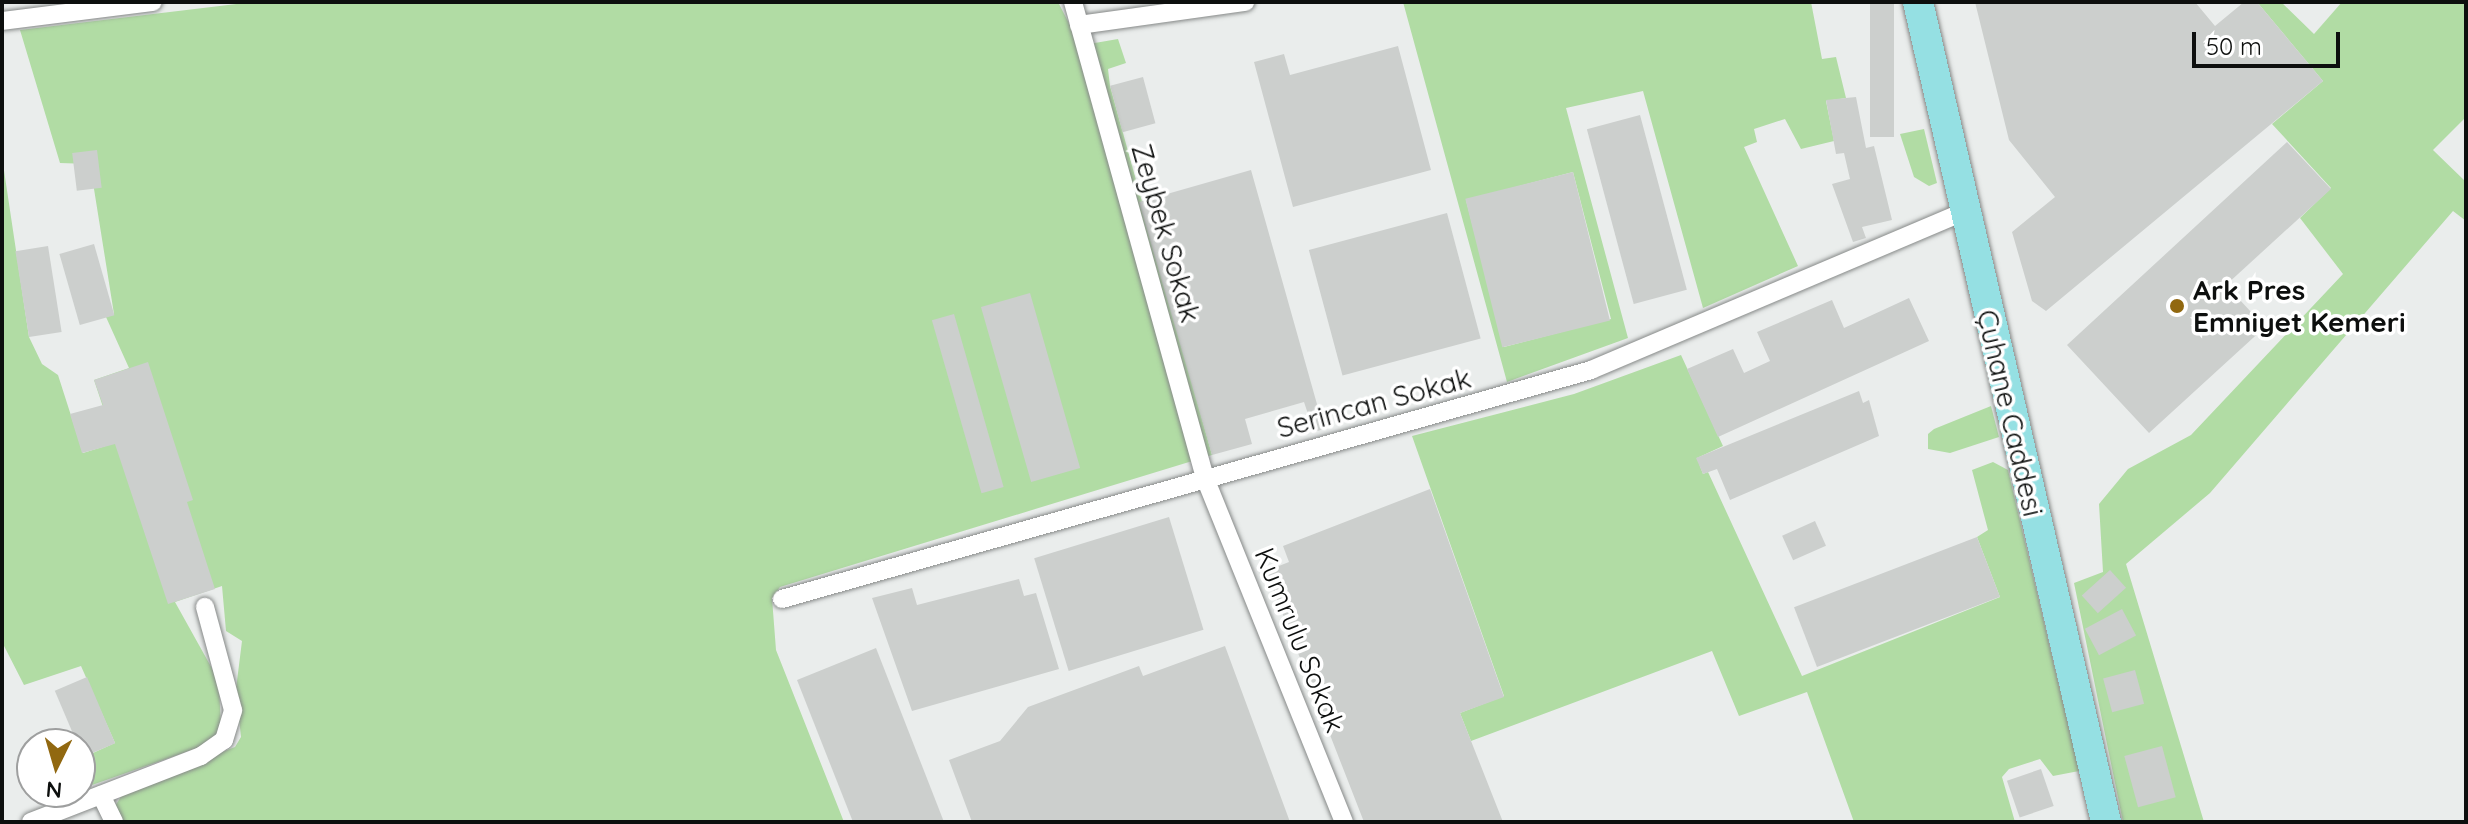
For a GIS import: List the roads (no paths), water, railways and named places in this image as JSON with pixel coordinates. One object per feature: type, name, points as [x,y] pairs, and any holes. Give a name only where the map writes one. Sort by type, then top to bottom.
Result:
[{"type":"main road","name":"Çuhane Caddesi","points":[[1918,2],[2106,822]]},
{"type":"street","points":[[2,21],[153,2]]},
{"type":"street","name":"Zeybek Sokak","points":[[1073,2],[1205,478]]},
{"type":"street","points":[[1079,25],[1245,2]]},
{"type":"street","name":"Serincan Sokak","points":[[782,599],[1591,370],[1964,212]]},
{"type":"street","name":"Kumrulu Sokak","points":[[1205,478],[1344,822]]},
{"type":"street","points":[[31,822],[201,756],[231,729],[231,694],[205,607]]},
{"type":"street","points":[[101,795],[114,822]]},
{"type":"place","name":"Ark Pres Emniyet Kemeri","points":[[2177,306]]}]
